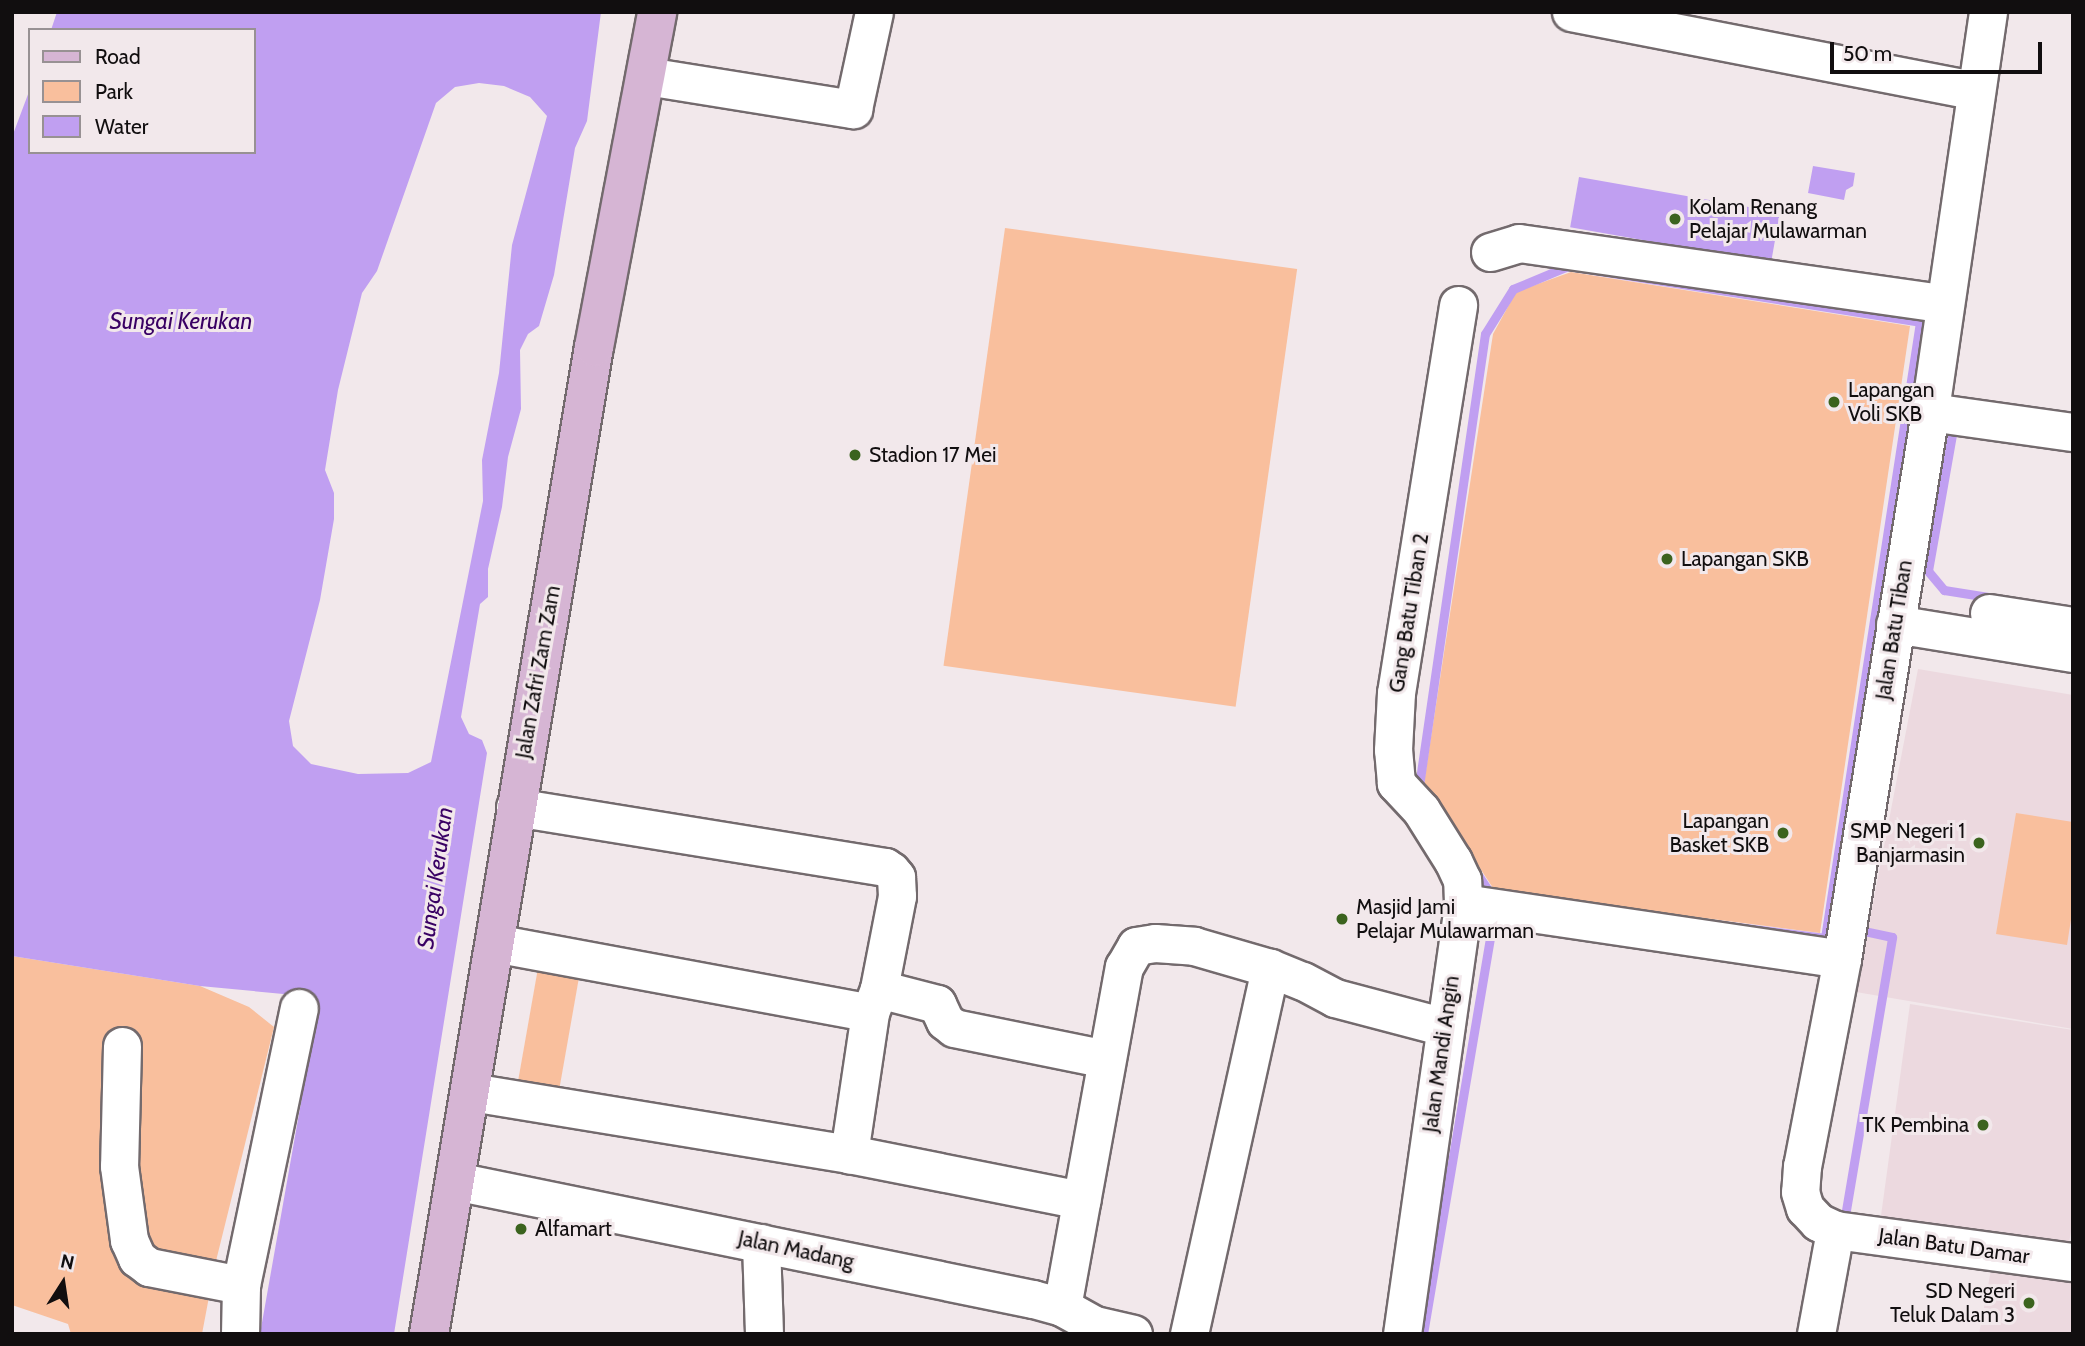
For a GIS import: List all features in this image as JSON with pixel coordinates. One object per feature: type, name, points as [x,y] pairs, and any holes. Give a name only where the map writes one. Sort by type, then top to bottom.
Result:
[{"type":"main road","name":"Jalan Zafri Zam Zam","points":[[429,1334],[594,347],[657,12]]},
{"type":"street","points":[[646,76],[853,109],[874,12]]},
{"type":"street","points":[[1571,12],[1975,90]]},
{"type":"street","name":"Jalan Batu Tiban","points":[[1835,1230],[1818,1222],[1805,1208],[1800,1192],[1802,1166],[1842,959],[1930,412],[1988,12]]},
{"type":"street","points":[[1490,252],[1519,243],[1945,304]]},
{"type":"street","name":"Gang Batu Tiban 2","points":[[1458,305],[1396,693],[1393,750],[1396,783],[1421,810],[1453,861],[1462,880],[1463,904]]},
{"type":"street","points":[[1930,412],[2073,432]]},
{"type":"street","points":[[1896,612],[2073,626]]},
{"type":"street","points":[[1896,612],[2073,653]]},
{"type":"street","points":[[515,807],[885,867],[896,877],[897,896],[874,1001],[849,1154]]},
{"type":"street","points":[[1463,904],[1842,959]]},
{"type":"street","name":"Jalan Mandi Angin","points":[[1402,1334],[1463,904]]},
{"type":"street","points":[[494,943],[874,1001],[937,1004],[945,1021],[954,1028],[1106,1059]]},
{"type":"street","points":[[1062,1307],[1124,967],[1136,946],[1155,943],[1194,946],[1270,968],[1335,998],[1445,1027]]},
{"type":"street","points":[[1189,1334],[1270,968]]},
{"type":"street","points":[[240,1334],[241,1285],[299,1008]]},
{"type":"street","points":[[122,1046],[119,1166],[129,1240],[137,1258],[149,1267],[159,1270],[241,1285]]},
{"type":"street","points":[[471,1092],[849,1154],[1081,1200]]},
{"type":"street","name":"Jalan Madang","points":[[455,1181],[1062,1307],[1095,1325],[1133,1334]]},
{"type":"street","points":[[1816,1334],[1835,1230]]},
{"type":"street","name":"Jalan Batu Damar","points":[[1835,1230],[2073,1262]]},
{"type":"street","points":[[761,1243],[764,1334]]},
{"type":"shaded area","name":"SMP Negeri 1 Banjarmasin","points":[[1918,669],[2073,695],[2073,1029],[1856,992]]},
{"type":"shaded area","name":"TK Pembina","points":[[1910,1004],[2073,1030],[2073,1220],[2068,1249],[1880,1223]]},
{"type":"shaded area","name":"SD Negeri Teluk Dalam 3","points":[[1993,1259],[2073,1272],[2073,1334],[1979,1334]]},
{"type":"green space","points":[[1005,228],[1297,269],[1236,707],[943,666]]},
{"type":"green space","name":"Lapangan SKB","points":[[1571,272],[1910,326],[1820,933],[1495,891],[1424,783],[1493,334],[1516,292]]},
{"type":"green space","points":[[2016,813],[2073,822],[2073,907],[2067,945],[1996,934]]},
{"type":"green space","points":[[12,956],[200,986],[249,1007],[274,1027],[215,1265],[202,1334],[71,1334],[68,1324],[12,1305]]},
{"type":"green space","points":[[538,968],[579,975],[559,1090],[518,1082]]},
{"type":"water","name":"Sungai Kerukan","points":[[57,12],[601,12],[587,121],[575,148],[554,275],[539,326],[528,334],[520,350],[521,409],[508,457],[502,507],[488,569],[488,597],[480,604],[461,717],[469,734],[482,740],[487,753],[394,1334],[260,1334],[305,1080],[315,997],[200,986],[12,956],[12,137],[28,94],[28,154],[256,154],[256,28],[52,28]],"holes":[[[479,83],[504,86],[530,97],[547,116],[512,245],[499,373],[482,460],[483,501],[431,762],[408,773],[358,774],[311,764],[293,746],[289,721],[320,600],[334,519],[334,493],[325,470],[338,390],[362,293],[377,271],[436,103],[455,87]]]},
{"type":"water","points":[[1813,166],[1855,173],[1853,186],[1846,190],[1844,200],[1808,193]]},
{"type":"water","name":"Kolam Renang Pelajar Mulawarman","points":[[1579,177],[1780,212],[1771,263],[1570,227]]},
{"type":"waterway","points":[[1568,266],[1920,322],[1825,938],[1492,896],[1419,786],[1485,334],[1513,289],[1568,266]]},
{"type":"waterway","points":[[1953,429],[1928,571],[1944,590],[1994,598]]},
{"type":"waterway","points":[[1423,1334],[1494,915]]},
{"type":"waterway","points":[[1844,1222],[1892,937],[1853,929]]},
{"type":"place","name":"Kolam Renang Pelajar Mulawarman","points":[[1675,219]]},
{"type":"place","name":"Lapangan Voli SKB","points":[[1834,402]]},
{"type":"place","name":"Stadion 17 Mei","points":[[855,455]]},
{"type":"place","name":"Lapangan SKB","points":[[1667,559]]},
{"type":"place","name":"Lapangan Basket SKB","points":[[1783,833]]},
{"type":"place","name":"SMP Negeri 1 Banjarmasin","points":[[1979,843]]},
{"type":"place","name":"Masjid Jami Pelajar Mulawarman","points":[[1342,919]]},
{"type":"place","name":"TK Pembina","points":[[1983,1125]]},
{"type":"place","name":"Alfamart","points":[[521,1229]]},
{"type":"place","name":"SD Negeri Teluk Dalam 3","points":[[2029,1303]]}]
